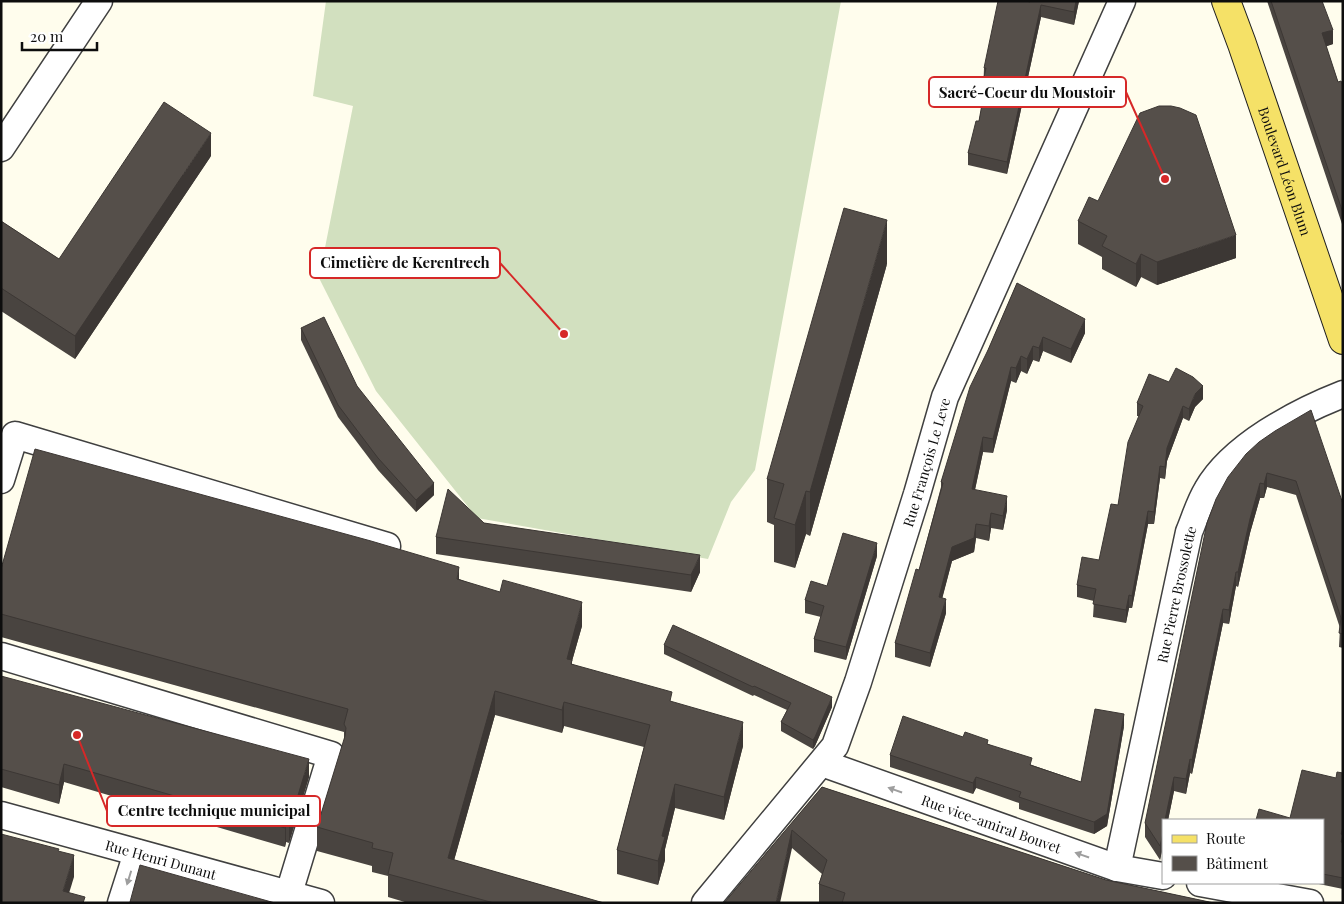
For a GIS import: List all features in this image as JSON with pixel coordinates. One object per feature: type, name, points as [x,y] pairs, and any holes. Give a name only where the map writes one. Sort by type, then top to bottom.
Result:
[{"type":"main road","name":"Boulevard Léon Blum","points":[[1226,1],[1343,340]]},
{"type":"street","points":[[1,148],[99,1]]},
{"type":"street","name":"Rue François Le Leve","points":[[705,903],[836,746],[917,494],[945,397],[1122,1]]},
{"type":"street","name":"Rue Pierre Brossolette","points":[[1117,868],[1189,532],[1207,489],[1231,459],[1260,436],[1343,394]]},
{"type":"street","points":[[1,480],[15,435],[387,546]]},
{"type":"street","points":[[1,656],[331,754],[289,893]]},
{"type":"street","name":"Rue vice-amiral Bouvet","points":[[822,764],[1117,868],[1162,876]]},
{"type":"street","name":"Rue Henri Dunant","points":[[1,815],[321,903]]},
{"type":"street","points":[[121,903],[137,853]]},
{"type":"street","points":[[1206,884],[1310,903]]},
{"type":"green space","points":[[326,1],[841,1],[755,470],[731,502],[708,559],[477,518],[376,391],[319,278],[353,106],[313,96]]},
{"type":"building","points":[[998,1],[1076,1],[1074,12],[1041,5],[1007,162],[968,153],[976,121],[979,121],[986,82],[983,82],[986,68],[984,68]]},
{"type":"building","points":[[1271,1],[1322,1],[1333,30],[1322,33],[1338,82],[1341,81],[1343,85],[1343,213]]},
{"type":"building","points":[[164,102],[211,133],[75,336],[1,288],[1,221],[59,259]]},
{"type":"building","points":[[1159,106],[1180,108],[1196,115],[1236,235],[1157,262],[1141,254],[1136,264],[1102,246],[1107,236],[1078,221],[1089,197],[1098,201],[1140,113]]},
{"type":"building","points":[[844,208],[887,220],[810,492],[806,491],[795,525],[774,518],[784,484],[767,479]]},
{"type":"building","points":[[1017,283],[1085,319],[1071,349],[1043,337],[1039,348],[1033,346],[1027,359],[1021,356],[1016,368],[1011,367],[993,439],[983,437],[972,489],[1007,496],[1003,516],[991,513],[989,526],[976,524],[974,538],[952,547],[939,597],[946,599],[930,653],[895,643],[916,569],[919,570],[943,483],[941,482],[970,387]]},
{"type":"building","points":[[324,317],[357,386],[434,483],[416,500],[378,458],[338,405],[301,328]]},
{"type":"building","points":[[1176,368],[1193,377],[1203,386],[1195,394],[1189,409],[1183,406],[1167,448],[1165,467],[1160,466],[1154,512],[1148,511],[1132,596],[1129,595],[1126,610],[1093,604],[1096,589],[1077,585],[1082,557],[1099,560],[1111,504],[1118,505],[1128,442],[1143,406],[1137,403],[1149,374],[1169,382]]},
{"type":"building","points":[[1311,410],[1343,504],[1343,634],[1339,633],[1341,618],[1296,481],[1267,473],[1264,484],[1260,483],[1250,519],[1238,572],[1236,572],[1229,610],[1223,609],[1192,760],[1190,759],[1186,779],[1174,777],[1165,819],[1162,819],[1160,846],[1145,823],[1207,523],[1216,499],[1228,477],[1246,454],[1275,431]]},
{"type":"building","points":[[35,449],[459,567],[457,579],[500,592],[503,580],[582,602],[567,659],[572,660],[571,664],[672,692],[670,701],[743,722],[724,797],[675,784],[662,836],[665,837],[658,861],[617,850],[650,725],[564,702],[562,710],[495,691],[448,858],[604,903],[494,903],[388,874],[393,853],[372,848],[373,843],[317,827],[345,736],[346,728],[344,724],[348,709],[1,614],[1,569]]},
{"type":"building","points":[[448,489],[484,523],[700,555],[691,575],[436,537]]},
{"type":"building","points":[[843,533],[877,543],[846,647],[814,639],[824,606],[805,600],[811,581],[827,586]]},
{"type":"building","points":[[673,625],[832,697],[813,740],[781,722],[791,703],[664,645]]},
{"type":"building","points":[[1,676],[309,759],[289,825],[286,824],[285,828],[64,764],[59,785],[1,769]]},
{"type":"building","points":[[1095,709],[1124,714],[1107,814],[1094,822],[1019,797],[1021,792],[976,777],[973,783],[890,755],[903,716],[963,737],[965,732],[988,740],[987,744],[1032,758],[1030,765],[1081,782]]},
{"type":"building","points":[[1302,770],[1336,778],[1337,772],[1343,773],[1343,827],[1341,834],[1343,835],[1341,842],[1343,843],[1343,878],[1324,874],[1324,819],[1256,819],[1259,809],[1290,818]]},
{"type":"building","points":[[822,787],[1106,880],[1214,903],[842,903],[845,893],[819,884],[827,860],[792,830],[776,903],[724,903]]},
{"type":"building","points":[[1,834],[59,849],[58,851],[74,855],[63,891],[85,897],[83,903],[1,903]]},
{"type":"building","points":[[140,865],[275,903],[133,903],[130,902]]},
{"type":"place","name":"Sacré-Coeur du Moustoir","points":[[1165,179]]},
{"type":"place","name":"Cimetière de Kerentrech","points":[[564,334]]},
{"type":"place","name":"Centre technique municipal","points":[[77,735]]}]
